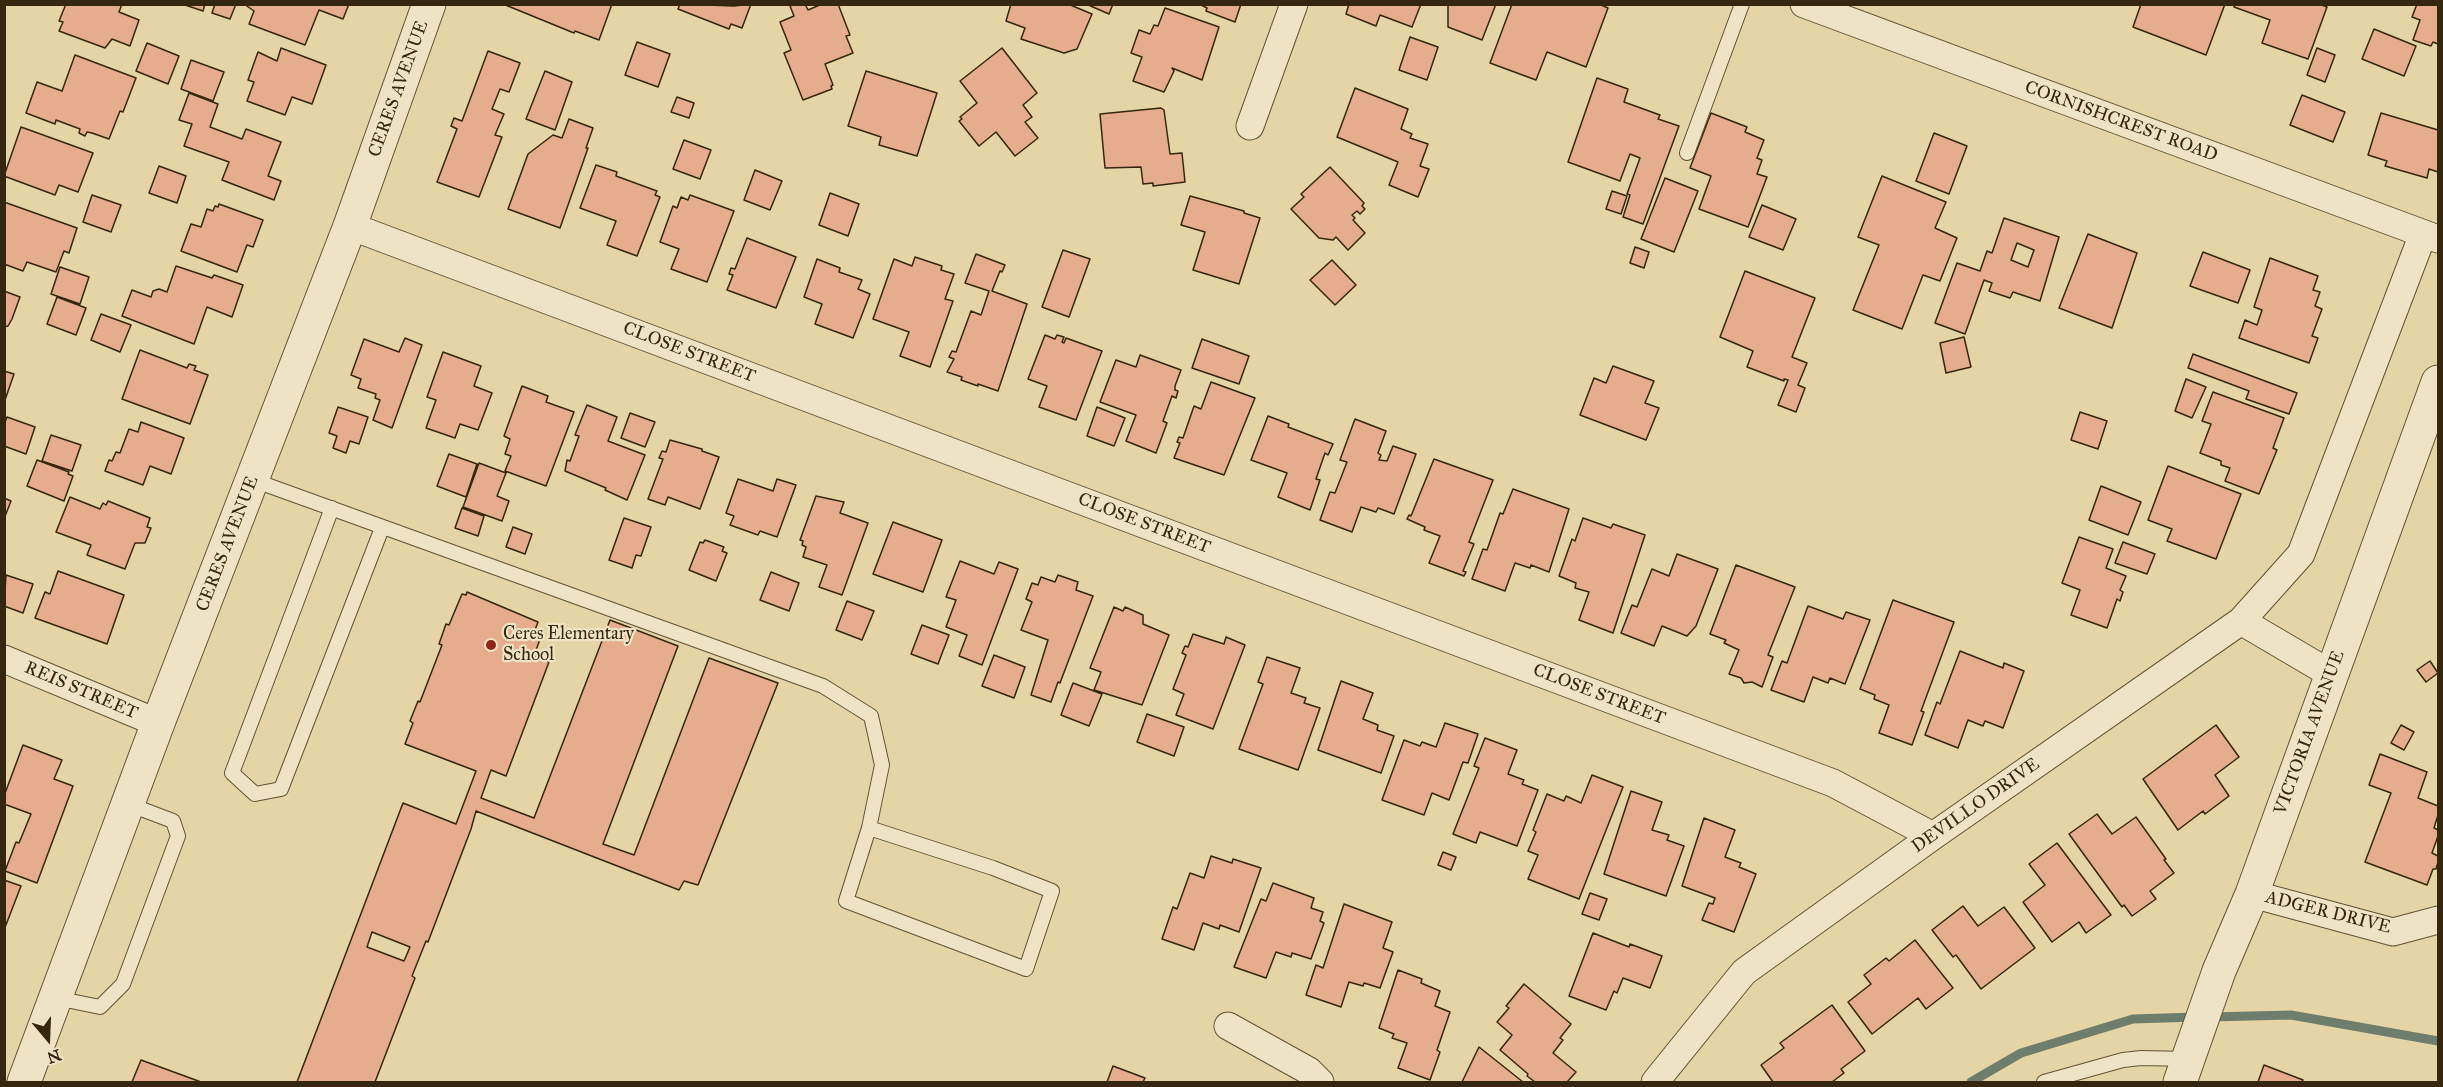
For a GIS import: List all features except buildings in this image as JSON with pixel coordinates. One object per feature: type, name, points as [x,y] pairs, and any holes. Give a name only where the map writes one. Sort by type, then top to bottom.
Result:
[{"type":"street","name":"CERES AVENUE","points":[[24,1083],[158,723],[350,226],[429,4]]},
{"type":"street","points":[[1250,126],[1294,4]]},
{"type":"street","name":"CORNISHCREST ROAD","points":[[1804,4],[2431,236]]},
{"type":"street","name":"CLOSE STREET","points":[[350,226],[1833,783],[1933,836]]},
{"type":"street","points":[[2331,674],[2241,621],[2301,554],[2431,236]]},
{"type":"street","name":"VICTORIA AVENUE","points":[[2187,1063],[2219,971],[2252,894],[2439,382]]},
{"type":"street","name":"DEVILLO DRIVE","points":[[1655,1083],[1744,972],[1933,836],[2241,621]]},
{"type":"street","name":"REIS STREET","points":[[4,659],[158,723]]},
{"type":"street","name":"ADGER DRIVE","points":[[2252,894],[2393,932],[2439,920]]},
{"type":"street","points":[[1228,1026],[1309,1071],[1320,1083]]},
{"type":"lane","points":[[1687,153],[1742,4]]},
{"type":"lane","points":[[253,480],[823,686],[871,716],[882,765],[869,828],[846,901],[1026,969],[1052,891],[993,868],[869,828]]},
{"type":"lane","points":[[332,508],[232,773],[255,794],[281,789],[382,528]]},
{"type":"lane","points":[[56,998],[100,1007],[123,984],[131,963],[178,836],[173,821],[128,804]]},
{"type":"lane","points":[[2044,1083],[2123,1060],[2141,1058],[2187,1063]]},
{"type":"waterway","points":[[2210,1017],[2291,1015],[2438,1041]]},
{"type":"waterway","points":[[1971,1082],[2021,1053],[2133,1019],[2196,1017]]},
{"type":"place","name":"Ceres Elementary School","points":[[491,645]]}]
